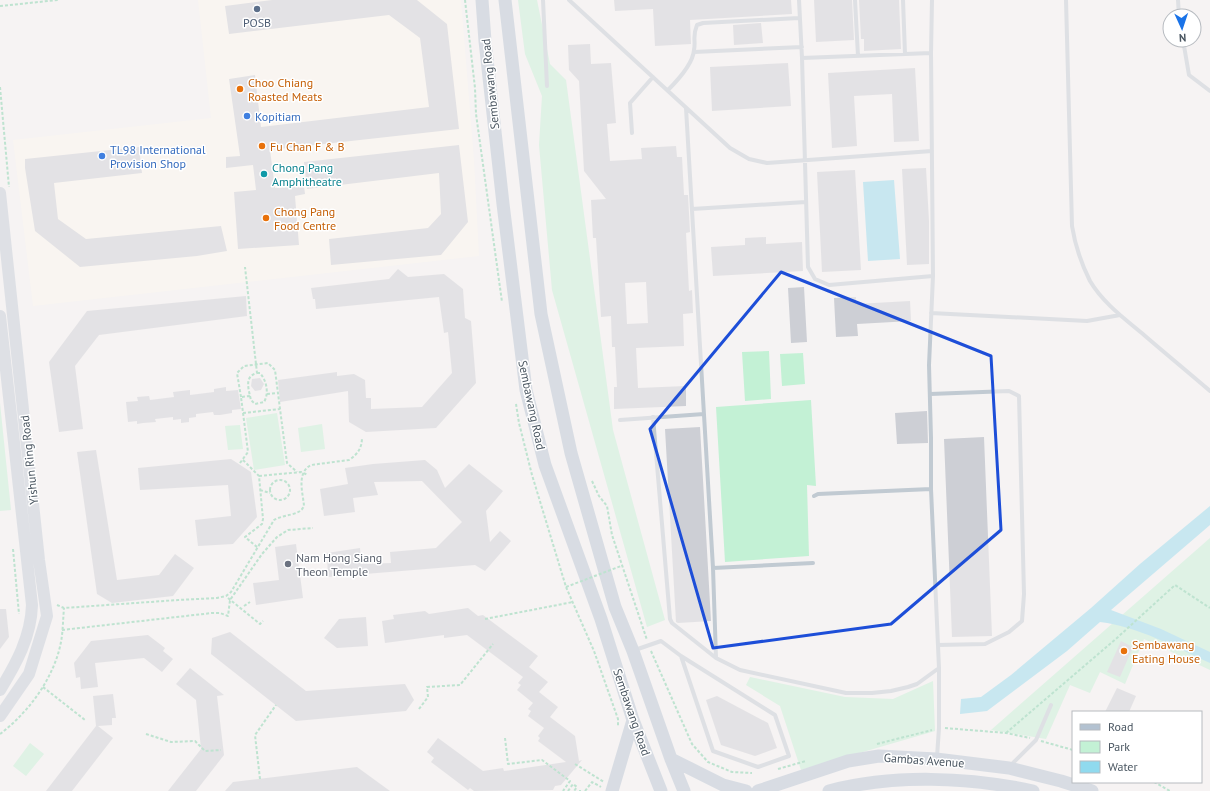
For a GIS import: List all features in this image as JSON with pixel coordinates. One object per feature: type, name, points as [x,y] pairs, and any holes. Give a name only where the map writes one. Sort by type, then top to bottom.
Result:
[{"type":"main road","name":"Sembawang Road","points":[[482,0],[485,41],[503,204],[526,390],[545,465],[601,619],[633,720],[661,791]]},
{"type":"main road","name":"Sembawang Road","points":[[505,0],[541,314],[571,453],[615,607],[633,651],[671,759],[684,791]]},
{"type":"main road","name":"Yishun Ring Road","points":[[0,716],[29,674],[48,616],[39,560],[5,191]]},
{"type":"main road","name":"Yishun Ring Road","points":[[0,316],[32,605],[31,618],[23,649],[0,690]]},
{"type":"main road","points":[[608,788],[633,720]]},
{"type":"main road","name":"Gambas Avenue","points":[[758,791],[848,761],[879,756],[936,759],[1008,768],[1061,780],[1092,791]]},
{"type":"main road","points":[[671,759],[723,785],[746,791]]},
{"type":"main road","name":"Gambas Avenue","points":[[829,791],[859,784],[876,782],[897,780],[942,780],[991,784],[1032,791]]},
{"type":"lane","points":[[543,0],[547,86]]},
{"type":"lane","points":[[569,0],[730,148],[749,159],[767,163],[932,151]]},
{"type":"lane","points":[[799,0],[802,47],[808,267],[815,278],[829,285],[933,276]]},
{"type":"lane","points":[[854,0],[858,56]]},
{"type":"lane","points":[[903,0],[905,54]]},
{"type":"lane","points":[[932,0],[933,276],[929,365],[931,489],[938,645],[939,728],[936,759]]},
{"type":"lane","points":[[1066,0],[1072,226],[1075,244],[1091,282],[1102,299],[1210,391]]},
{"type":"lane","points":[[668,90],[680,78],[694,52],[694,34],[697,26],[703,23],[800,18]]},
{"type":"lane","points":[[694,52],[802,47]]},
{"type":"lane","points":[[1184,48],[1189,75],[1210,91]]},
{"type":"lane","points":[[802,58],[931,53]]},
{"type":"lane","points":[[632,133],[630,103],[653,77]]},
{"type":"lane","points":[[686,108],[713,568],[716,658]]},
{"type":"lane","points":[[692,209],[806,202]]},
{"type":"lane","points":[[931,313],[1087,321],[1120,315]]},
{"type":"lane","points":[[930,394],[1009,391],[1019,396],[1020,425],[1024,594],[1022,621],[1009,632],[986,644],[938,645]]},
{"type":"lane","points":[[620,420],[704,414]]},
{"type":"lane","points":[[653,417],[670,619],[672,623],[716,658],[740,670],[846,693],[879,692],[908,687],[917,684],[938,668]]},
{"type":"lane","points":[[814,496],[818,494],[931,489]]},
{"type":"lane","points":[[713,568],[813,563]]},
{"type":"lane","points":[[633,651],[661,640],[681,656],[775,715],[789,756],[758,767],[713,751],[681,656]]},
{"type":"lane","points":[[1008,768],[1036,740],[1051,705]]},
{"type":"path","points":[[0,6],[58,0]]},
{"type":"path","points":[[0,87],[5,191]]},
{"type":"path","points":[[245,267],[257,373]]},
{"type":"path","points":[[240,463],[248,452],[237,373],[244,366],[268,364],[275,370],[287,463],[297,472]]},
{"type":"path","points":[[257,373],[264,377],[267,394],[264,402],[260,404],[253,402],[250,396],[248,382],[249,377],[257,373]]},
{"type":"path","points":[[267,394],[278,393]]},
{"type":"path","points":[[241,397],[250,396]]},
{"type":"path","points":[[260,404],[261,411]]},
{"type":"path","points":[[243,413],[280,409]]},
{"type":"path","points":[[53,604],[64,608],[222,598],[231,592],[274,520],[281,516],[300,513],[303,510],[304,506],[301,480],[306,467],[348,460],[354,457],[360,450],[362,436]]},
{"type":"path","points":[[243,460],[259,476],[263,519],[262,524],[245,537],[257,547]]},
{"type":"path","points":[[259,476],[297,472],[308,475]]},
{"type":"path","points":[[590,474],[599,496],[607,506],[612,535],[621,566],[649,646],[692,744],[708,762],[732,772],[759,774]]},
{"type":"path","points":[[260,490],[270,493],[277,499],[283,500],[290,493],[289,486],[285,481],[275,481],[271,486],[270,493]]},
{"type":"path","points":[[62,630],[212,613],[220,613],[228,616],[230,600],[262,554],[277,537],[288,530],[313,528]]},
{"type":"path","points":[[13,548],[19,617]]},
{"type":"path","points":[[619,732],[618,719],[594,651],[566,587],[621,566]]},
{"type":"path","points":[[1006,733],[1118,637],[1175,585],[1210,608]]},
{"type":"path","points":[[228,598],[260,624],[263,621]]},
{"type":"path","points":[[244,606],[250,602]]},
{"type":"path","points":[[485,619],[573,602]]},
{"type":"path","points":[[0,734],[12,725],[33,702],[53,668],[61,644],[64,608]]},
{"type":"path","points":[[420,709],[428,697],[427,687],[460,685],[493,644]]},
{"type":"path","points":[[43,687],[85,720]]},
{"type":"path","points":[[260,779],[255,735],[276,705]]},
{"type":"path","points":[[871,745],[939,728],[1006,733],[1072,750]]},
{"type":"path","points":[[146,734],[171,742],[195,742],[205,752],[221,750]]},
{"type":"path","points":[[505,738],[508,764],[542,760],[570,781],[563,791]]},
{"type":"path","points":[[774,770],[811,760]]},
{"type":"path","points":[[575,764],[608,788]]},
{"type":"path","points":[[585,791],[592,782],[608,788]]},
{"type":"path","points":[[1156,783],[1170,791]]},
{"type":"path","points":[[568,791],[573,784],[577,787],[574,791]]},
{"type":"highlighted area","points":[[781,272],[991,356],[1001,530],[891,624],[713,648],[650,429]]},
{"type":"shaded area","points":[[198,0],[461,0],[474,160],[479,256],[33,306],[13,140],[211,118]]},
{"type":"green space","points":[[518,0],[537,0],[550,64],[566,80],[613,430],[665,620],[647,627],[552,290],[539,145],[542,96],[525,54]]},
{"type":"green space","points":[[769,351],[771,399],[745,401],[742,352]]},
{"type":"green space","points":[[803,353],[805,384],[782,386],[780,354]]},
{"type":"green space","points":[[811,400],[816,486],[807,485],[809,556],[725,562],[716,407]]},
{"type":"green space","points":[[0,403],[11,510],[0,511]]},
{"type":"green space","points":[[277,413],[285,465],[254,470],[246,418]]},
{"type":"green space","points":[[322,424],[325,449],[301,452],[298,428]]},
{"type":"green space","points":[[240,425],[243,449],[228,450],[225,426]]},
{"type":"green space","points":[[1210,538],[1210,670],[1144,639],[1125,684],[1100,672],[1090,693],[1070,685],[1046,739],[991,730]]},
{"type":"green space","points":[[750,677],[845,697],[893,699],[933,681],[935,731],[801,770],[780,706],[746,685]]},
{"type":"green space","points":[[30,743],[44,754],[26,776],[13,766]]},
{"type":"water","points":[[894,180],[900,259],[868,261],[863,182]]},
{"type":"water","points":[[1210,506],[1210,525],[1111,610],[1161,629],[1210,652],[1210,663],[1143,633],[1129,628],[1100,622],[1067,651],[987,711],[960,714],[961,699],[981,697],[1011,675]]},
{"type":"building","points":[[272,0],[417,0],[447,24],[459,129],[270,150],[275,188],[304,186],[305,194],[295,196],[299,245],[238,249],[234,192],[256,190],[253,165],[226,168],[226,157],[240,156],[229,79],[255,75],[261,127],[429,107],[420,38],[389,15],[229,34],[225,6]]},
{"type":"building","points":[[614,0],[791,0],[792,14],[690,20],[691,44],[655,46],[653,9],[615,11]]},
{"type":"building","points":[[814,0],[852,0],[854,40],[816,42]]},
{"type":"building","points":[[859,0],[899,0],[901,49],[864,51],[864,39],[861,39]]},
{"type":"building","points":[[761,23],[763,43],[734,45],[733,25]]},
{"type":"building","points":[[590,44],[591,64],[611,63],[616,123],[607,124],[610,161],[642,159],[641,148],[676,146],[677,157],[682,157],[684,195],[688,195],[690,232],[686,233],[689,291],[692,290],[693,313],[683,314],[684,346],[636,348],[638,388],[686,386],[686,406],[614,409],[614,387],[617,387],[615,347],[612,347],[611,316],[601,317],[596,238],[593,238],[591,200],[606,199],[584,171],[579,81],[569,70],[568,45]],"holes":[[[646,282],[648,323],[627,324],[625,283]]]},
{"type":"building","points":[[788,63],[791,106],[712,111],[710,67]]},
{"type":"building","points":[[915,68],[919,141],[894,142],[892,94],[854,96],[857,146],[832,148],[828,73]]},
{"type":"building","points":[[459,145],[468,222],[441,255],[331,265],[329,239],[428,228],[441,214],[439,173],[307,189],[304,162]]},
{"type":"building","points":[[139,147],[142,173],[54,183],[58,219],[86,239],[221,226],[227,251],[197,256],[80,267],[35,231],[25,168],[25,159]]},
{"type":"building","points":[[926,168],[929,221],[929,264],[907,265],[902,169]]},
{"type":"building","points":[[855,170],[861,270],[822,272],[817,172]]},
{"type":"building","points":[[766,237],[766,244],[802,242],[803,271],[713,276],[711,247],[745,245],[745,238]]},
{"type":"building","points":[[398,269],[408,277],[444,274],[463,289],[465,318],[471,321],[476,383],[436,428],[366,432],[349,422],[348,391],[280,402],[278,380],[337,372],[337,376],[354,374],[365,380],[366,398],[371,398],[371,409],[422,407],[452,373],[448,332],[444,333],[439,297],[316,309],[315,299],[313,299],[311,288],[389,279]]},
{"type":"building","points":[[804,287],[807,342],[791,343],[788,288]]},
{"type":"building","points":[[246,296],[247,316],[99,335],[75,366],[83,429],[59,432],[49,362],[87,311]]},
{"type":"building","points":[[856,297],[856,304],[910,301],[911,321],[857,324],[858,336],[836,337],[834,298]]},
{"type":"building","points":[[260,378],[264,384],[261,390],[255,391],[251,386],[252,379]]},
{"type":"building","points":[[226,387],[226,391],[238,390],[241,409],[232,410],[232,413],[220,415],[214,415],[213,412],[196,414],[196,417],[189,418],[189,422],[181,423],[181,419],[173,420],[173,417],[155,419],[156,422],[137,424],[137,421],[128,422],[126,402],[138,401],[137,397],[149,396],[150,400],[174,397],[173,392],[190,390],[190,395],[214,392],[214,389]]},
{"type":"building","points":[[927,411],[928,443],[897,444],[895,413]]},
{"type":"building","points":[[700,427],[711,621],[678,623],[676,622],[665,429]]},
{"type":"building","points":[[984,437],[992,636],[952,637],[944,439]]},
{"type":"building","points":[[96,450],[117,580],[159,575],[175,554],[194,568],[173,596],[112,603],[97,594],[77,452]]},
{"type":"building","points":[[231,459],[251,472],[257,517],[233,544],[198,546],[195,520],[231,516],[228,485],[140,490],[138,468]]},
{"type":"building","points":[[425,460],[437,470],[445,488],[469,464],[503,491],[486,511],[490,542],[500,531],[511,541],[485,571],[475,565],[328,577],[327,553],[360,548],[361,564],[391,563],[390,552],[436,548],[462,522],[422,481],[374,482],[378,495],[353,498],[355,512],[324,516],[320,489],[348,484],[345,468]]},
{"type":"building","name":"Nam Hong Siang Theon Temple","points":[[296,544],[303,598],[256,605],[253,583],[279,580],[275,547]]},
{"type":"building","points":[[468,608],[478,616],[483,615],[538,656],[529,667],[548,682],[539,692],[558,707],[550,717],[575,736],[579,761],[582,760],[561,785],[555,786],[553,790],[474,791],[470,788],[468,790],[431,762],[434,758],[427,752],[438,738],[483,771],[503,768],[504,771],[566,762],[538,741],[540,738],[538,736],[544,728],[528,716],[531,711],[528,709],[533,703],[517,690],[521,685],[518,683],[523,677],[467,635],[444,638],[444,635],[385,643],[382,621],[394,619],[393,615],[425,611],[429,614]]},
{"type":"building","points":[[0,609],[6,609],[9,637],[0,649]]},
{"type":"building","points":[[366,617],[368,646],[337,648],[324,638],[339,619]]},
{"type":"building","points":[[230,632],[306,691],[405,684],[414,700],[406,711],[296,721],[211,654],[212,638]]},
{"type":"building","points":[[148,635],[165,648],[163,651],[173,659],[162,672],[144,658],[95,663],[98,687],[81,689],[80,677],[76,678],[74,663],[91,641]]},
{"type":"building","points":[[1121,641],[1133,647],[1120,677],[1107,672]]},
{"type":"building","points":[[190,668],[224,695],[217,696],[224,755],[196,791],[168,791],[201,749],[196,700],[176,684]]},
{"type":"building","points":[[1117,688],[1136,696],[1129,711],[1106,711]]},
{"type":"building","points":[[113,694],[116,718],[112,718],[112,725],[98,726],[113,738],[72,791],[46,791],[96,726],[93,696]]},
{"type":"building","points":[[717,696],[768,723],[777,748],[755,756],[721,745],[706,700]]},
{"type":"building","points":[[357,767],[390,791],[225,791],[233,782]]},
{"type":"place","name":"POSB","points":[[257,9]]},
{"type":"place","name":"Choo Chiang Roasted Meats","points":[[240,89]]},
{"type":"place","name":"Kopitiam","points":[[247,116]]},
{"type":"place","name":"Fu Chan F & B","points":[[262,146]]},
{"type":"place","name":"TL98 International Provision Shop","points":[[102,156]]},
{"type":"place","name":"Chong Pang Amphitheatre","points":[[264,174]]},
{"type":"place","name":"Chong Pang Food Centre","points":[[266,218]]},
{"type":"place","name":"Nam Hong Siang Theon Temple","points":[[288,564]]},
{"type":"place","name":"Sembawang Eating House","points":[[1124,651]]}]
